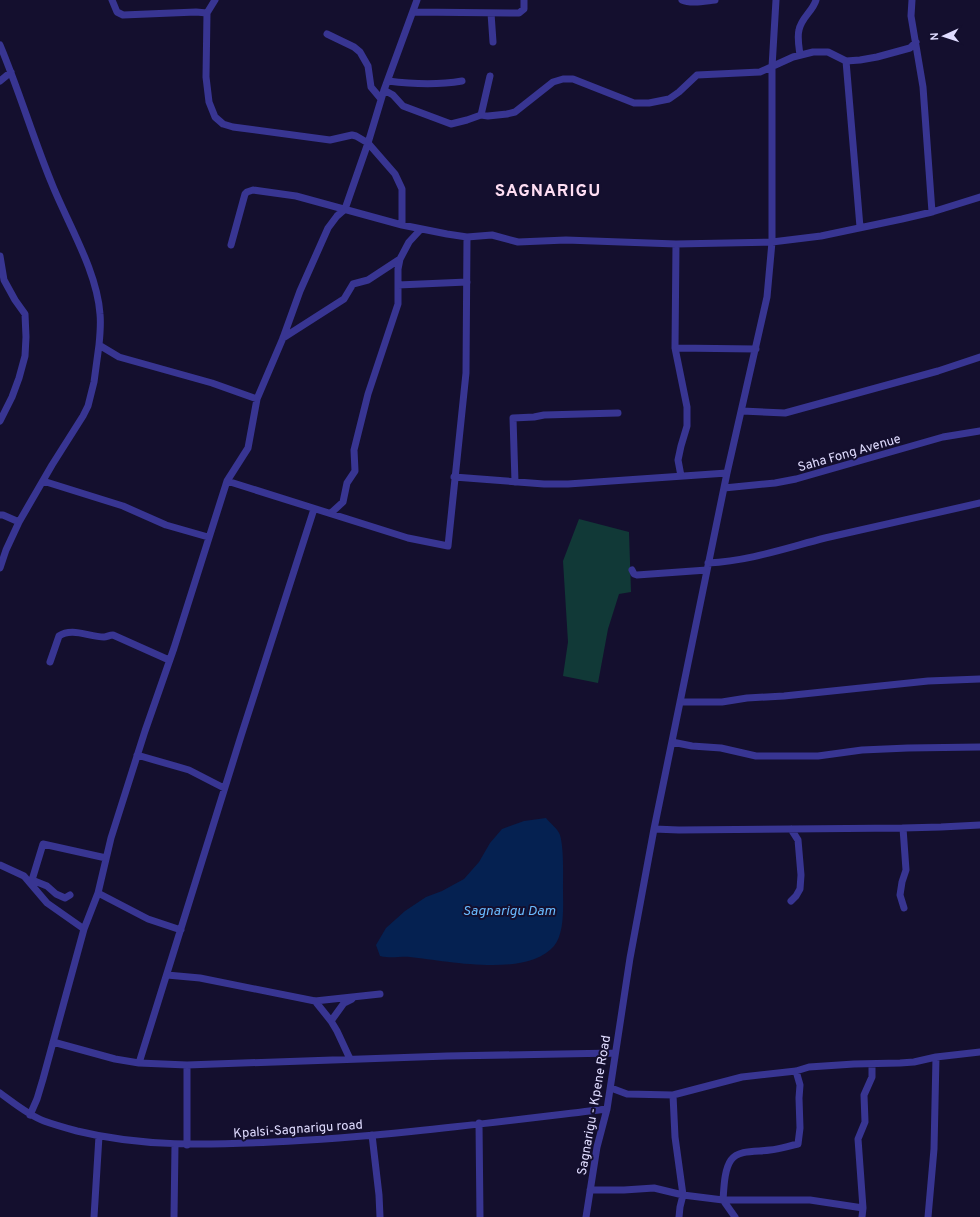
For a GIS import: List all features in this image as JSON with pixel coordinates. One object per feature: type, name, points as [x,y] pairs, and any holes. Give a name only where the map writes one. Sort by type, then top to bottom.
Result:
[{"type":"street","points":[[112,0],[117,12],[123,15],[196,12],[207,13]]},
{"type":"street","points":[[215,0],[207,13],[206,77],[209,102],[215,117],[223,124],[233,127],[330,140],[352,135],[356,136],[368,143],[395,174],[401,186],[402,225]]},
{"type":"street","points":[[30,1115],[37,1099],[84,929],[98,893],[111,838],[227,481],[248,448],[257,399],[283,338],[300,291],[328,228],[344,209],[416,0]]},
{"type":"street","points":[[413,12],[520,13],[524,9],[524,0]]},
{"type":"street","points":[[682,0],[697,2],[715,0]]},
{"type":"street","name":"Sagnarigu - Kpene Road","points":[[586,1217],[598,1147],[611,1088],[624,998],[654,829],[727,473],[767,297],[772,242],[772,67],[776,0]]},
{"type":"street","points":[[800,55],[798,30],[813,8],[816,0]]},
{"type":"street","points":[[912,0],[911,16],[923,87],[932,212]]},
{"type":"street","points":[[491,13],[493,42]]},
{"type":"street","points":[[327,34],[354,47],[360,52],[368,66],[371,87],[381,99]]},
{"type":"street","points":[[384,90],[397,99],[403,106],[450,124],[481,115],[488,116],[515,112],[553,82],[563,79],[573,79],[634,103],[649,103],[669,99],[679,92],[696,75],[760,72],[800,55],[813,52],[828,52],[846,61],[887,55],[910,48],[916,42]]},
{"type":"street","points":[[0,45],[52,184],[89,269],[94,283],[100,315],[99,344],[94,382],[88,406],[19,522],[2,557],[0,568]]},
{"type":"street","points":[[846,61],[860,227]]},
{"type":"street","points":[[0,81],[11,72]]},
{"type":"street","points":[[481,115],[490,76]]},
{"type":"street","points":[[388,81],[440,84],[462,81]]},
{"type":"street","points":[[231,245],[244,194],[250,190],[296,196],[402,225],[467,237],[492,235],[518,242],[566,240],[676,244],[772,242],[821,236],[932,212],[980,197]]},
{"type":"street","points":[[331,513],[343,502],[347,483],[355,471],[354,450],[368,394],[398,304],[398,269],[400,259],[409,242],[421,229]]},
{"type":"street","points":[[227,481],[416,540],[448,546],[466,373],[467,237]]},
{"type":"street","points":[[676,244],[675,348],[687,407],[687,426],[678,460],[681,476]]},
{"type":"street","points":[[0,256],[4,280],[25,314],[26,337],[25,356],[19,378],[12,397],[0,421]]},
{"type":"street","points":[[283,338],[344,299],[353,284],[368,280],[400,259]]},
{"type":"street","points":[[398,285],[467,282]]},
{"type":"street","points":[[99,344],[119,357],[212,383],[257,399]]},
{"type":"street","points":[[675,348],[756,349]]},
{"type":"street","points":[[742,411],[785,413],[938,371],[980,357]]},
{"type":"street","points":[[515,482],[513,418],[544,415],[618,413]]},
{"type":"street","name":"Saha Fong Avenue","points":[[724,488],[775,484],[796,480],[943,437],[980,431]]},
{"type":"street","points":[[454,477],[544,484],[568,484],[727,473]]},
{"type":"street","points":[[44,481],[124,506],[166,525],[208,537]]},
{"type":"street","points":[[708,563],[763,555],[980,502]]},
{"type":"street","points":[[139,1063],[224,788],[314,509]]},
{"type":"street","points":[[0,515],[19,522]]},
{"type":"street","points":[[632,570],[634,574],[707,570]]},
{"type":"street","points":[[50,662],[59,636],[70,632],[104,637],[113,634],[169,660]]},
{"type":"street","points":[[680,702],[722,702],[747,698],[784,696],[928,680],[980,679]]},
{"type":"street","points":[[672,742],[692,746],[726,749],[756,756],[818,756],[862,750],[980,747]]},
{"type":"street","points":[[137,755],[190,770],[224,788]]},
{"type":"street","points":[[654,829],[904,828],[980,824]]},
{"type":"street","points":[[904,828],[906,870],[900,896],[904,908]]},
{"type":"street","points":[[790,829],[798,840],[801,875],[800,889],[791,901]]},
{"type":"street","points":[[70,895],[65,898],[47,886],[32,880],[43,844],[106,858]]},
{"type":"street","points":[[0,865],[24,876],[47,903],[84,929]]},
{"type":"street","points":[[98,893],[148,919],[181,930]]},
{"type":"street","points":[[167,975],[200,978],[315,1001],[356,998],[380,994]]},
{"type":"street","points":[[331,1021],[344,1003],[356,998]]},
{"type":"street","points":[[315,1001],[338,1031],[350,1059]]},
{"type":"street","points":[[53,1042],[88,1052],[139,1063],[187,1065],[455,1056],[615,1053]]},
{"type":"street","points":[[611,1088],[627,1094],[673,1095],[742,1077],[796,1071],[809,1067],[900,1064],[936,1057],[980,1052]]},
{"type":"street","points":[[928,1217],[934,1149],[936,1057]]},
{"type":"street","points":[[862,1217],[863,1208],[858,1139],[865,1122],[864,1095],[872,1077],[872,1064]]},
{"type":"street","points":[[187,1065],[187,1145]]},
{"type":"street","points":[[735,1217],[723,1200],[726,1173],[731,1159],[738,1154],[784,1148],[798,1144],[800,1128],[800,1085],[796,1071]]},
{"type":"street","name":"Kpalsi-Sagnarigu road","points":[[0,1093],[30,1115],[60,1126],[99,1136],[175,1145],[298,1141],[372,1135],[607,1109]]},
{"type":"street","points":[[673,1095],[675,1137],[683,1195],[679,1217]]},
{"type":"street","points":[[479,1123],[480,1217]]},
{"type":"street","points":[[372,1135],[380,1217]]},
{"type":"street","points":[[94,1217],[99,1136]]},
{"type":"street","points":[[174,1217],[175,1145]]},
{"type":"street","points":[[590,1190],[654,1188],[683,1195],[723,1200],[810,1200],[863,1208]]},
{"type":"green space","points":[[579,519],[629,532],[631,592],[619,594],[608,629],[598,683],[563,676],[568,642],[563,561]]},
{"type":"water","name":"Sagnarigu Dam","points":[[546,818],[556,828],[560,835],[563,854],[563,919],[558,940],[554,946],[542,956],[525,962],[507,965],[486,965],[465,964],[410,957],[380,956],[376,945],[386,928],[405,911],[426,897],[442,891],[464,879],[479,862],[490,843],[502,829],[524,821]]},
{"type":"district","name":"SAGNARIGU","points":[[548,190]]}]
